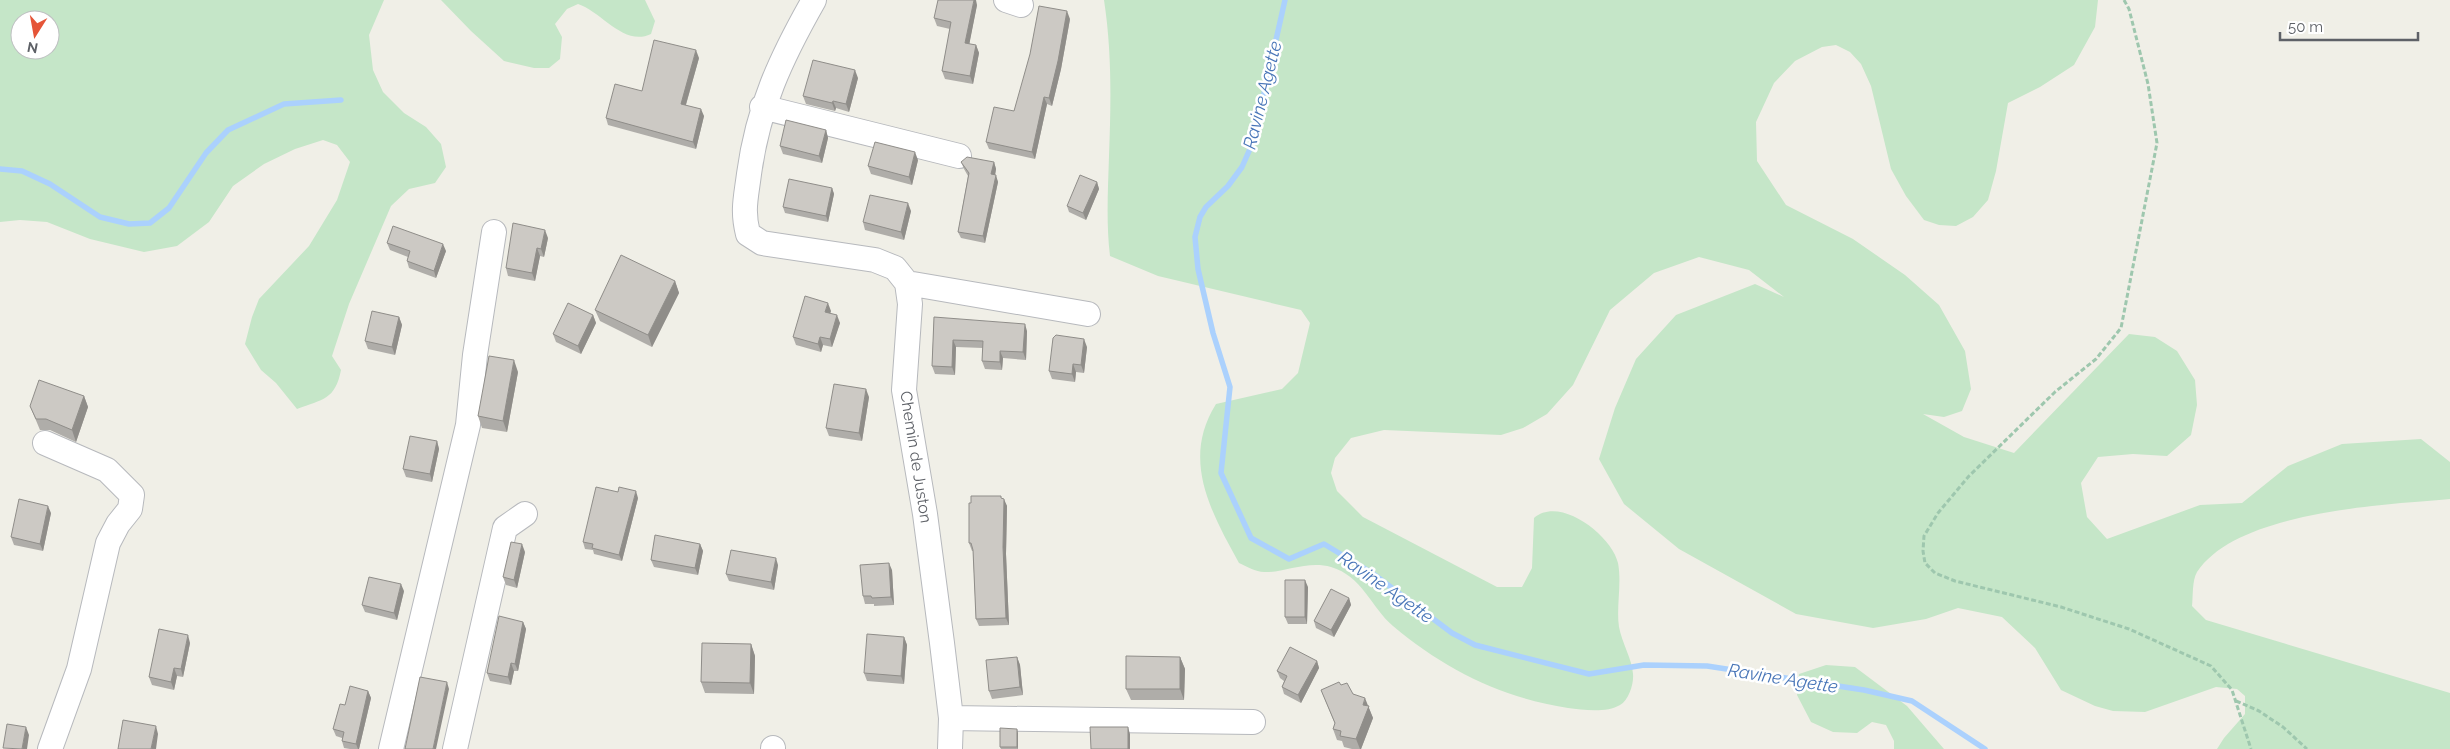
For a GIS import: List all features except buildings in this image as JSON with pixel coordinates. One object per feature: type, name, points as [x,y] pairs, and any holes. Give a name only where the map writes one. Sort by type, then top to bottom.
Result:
[{"type":"street","points":[[814,0],[786,48],[762,107],[752,155],[744,215],[748,234],[762,243],[875,260],[896,268],[907,283],[1088,314]]},
{"type":"street","points":[[762,107],[959,156]]},
{"type":"street","points":[[391,749],[468,425],[475,355],[494,232]]},
{"type":"street","name":"Chemin de Juston","points":[[907,283],[910,304],[904,390],[925,514],[951,718],[950,749]]},
{"type":"street","points":[[45,443],[107,470],[132,496],[130,509],[118,524],[108,544],[79,669],[50,749]]},
{"type":"street","points":[[455,749],[505,528],[525,514]]},
{"type":"street","points":[[378,749],[406,623]]},
{"type":"street","points":[[951,718],[1253,722]]},
{"type":"path","points":[[2124,0],[2129,9],[2148,84],[2157,143],[2121,328],[2096,359],[2055,392],[1969,476],[1938,513],[1924,536],[1923,551],[1925,562],[1936,573],[1955,581],[2061,607],[2129,629],[2211,666],[2232,690],[2251,749]]},
{"type":"path","points":[[2236,700],[2259,711],[2283,727],[2307,749]]},
{"type":"green space","points":[[0,0],[384,0],[369,35],[373,70],[383,92],[404,113],[426,127],[441,144],[446,167],[435,183],[409,189],[391,206],[349,304],[332,356],[341,370],[335,387],[331,393],[321,400],[297,409],[276,383],[261,370],[245,344],[259,299],[309,246],[337,200],[350,162],[337,145],[323,140],[295,149],[264,164],[233,186],[209,222],[177,246],[144,252],[90,239],[47,222],[20,220],[0,222]]},
{"type":"green space","points":[[441,0],[645,0],[655,21],[651,34],[641,37],[632,36],[613,27],[587,8],[578,4],[567,9],[555,24],[562,37],[560,59],[549,68],[534,68],[504,61]]},
{"type":"green space","points":[[1104,0],[2098,0],[2095,27],[2074,65],[2040,87],[2008,103],[1996,171],[1988,200],[1973,217],[1956,226],[1939,225],[1924,220],[1906,196],[1891,169],[1871,86],[1861,64],[1850,52],[1836,45],[1822,47],[1795,61],[1774,83],[1756,122],[1757,161],[1786,205],[1853,239],[1905,275],[1939,305],[1965,351],[1971,389],[1962,411],[1944,417],[1923,414],[1964,437],[2014,453],[2129,334],[2155,337],[2177,351],[2195,380],[2197,405],[2191,435],[2167,456],[2133,454],[2098,457],[2081,483],[2087,517],[2107,539],[2200,505],[2242,503],[2288,466],[2342,444],[2421,439],[2450,462],[2450,499],[2388,504],[2313,515],[2277,524],[2244,536],[2217,552],[2197,572],[2193,584],[2192,606],[2206,620],[2450,693],[2450,749],[2217,749],[2245,714],[2245,696],[2237,689],[2216,687],[2145,712],[2113,711],[2095,706],[2061,690],[2035,648],[2002,617],[1958,608],[1926,619],[1873,628],[1796,614],[1679,549],[1624,504],[1599,459],[1615,408],[1636,359],[1676,315],[1755,284],[1784,297],[1749,270],[1699,257],[1654,273],[1610,310],[1573,385],[1547,414],[1523,428],[1501,435],[1384,430],[1351,438],[1335,458],[1331,473],[1337,491],[1363,517],[1497,587],[1522,587],[1532,568],[1534,518],[1545,512],[1557,512],[1570,515],[1596,531],[1614,552],[1618,563],[1619,627],[1631,663],[1633,678],[1628,695],[1620,705],[1615,708],[1602,710],[1568,708],[1520,697],[1475,679],[1433,656],[1393,626],[1351,577],[1342,571],[1322,565],[1314,565],[1261,572],[1239,563],[1210,505],[1204,485],[1201,445],[1206,425],[1216,404],[1282,389],[1298,373],[1310,323],[1301,310],[1158,276],[1110,256],[1108,206],[1110,78]]},
{"type":"green space","points":[[1826,665],[1855,667],[1907,706],[1944,749],[1894,749],[1894,741],[1886,725],[1872,722],[1857,733],[1833,732],[1811,722],[1797,695],[1799,674]]},
{"type":"waterway","name":"Ravine Agette","points":[[1285,0],[1253,142],[1242,167],[1228,186],[1206,207],[1200,217],[1195,237],[1198,269],[1213,333],[1230,387],[1221,473],[1251,538],[1289,559],[1324,544],[1372,573],[1452,633],[1475,645],[1589,674],[1644,665],[1707,666],[1864,690],[1912,701],[1985,749]]},
{"type":"waterway","points":[[0,169],[22,171],[50,184],[100,217],[129,224],[150,223],[169,208],[206,153],[228,130],[284,104],[341,100]]}]
